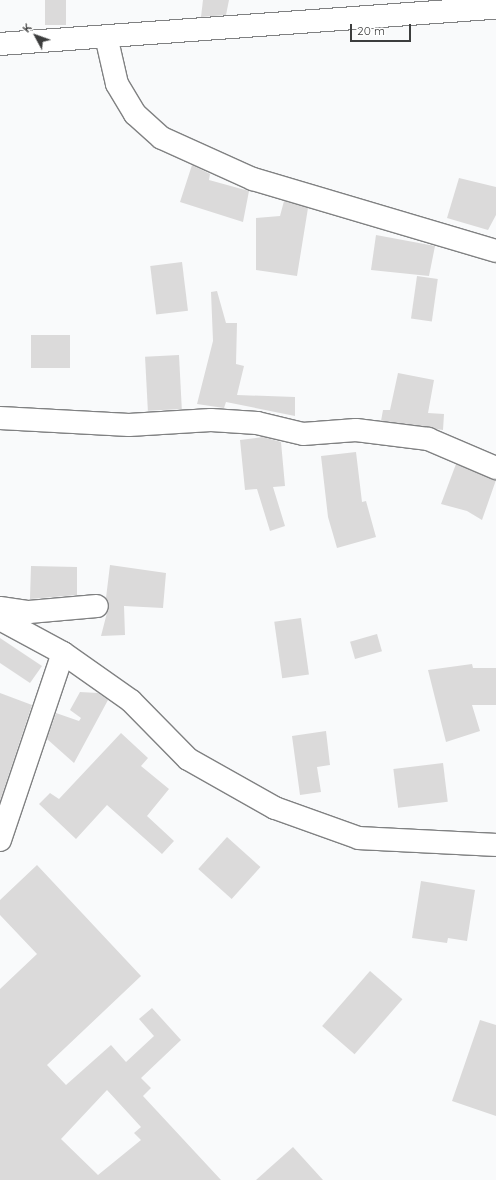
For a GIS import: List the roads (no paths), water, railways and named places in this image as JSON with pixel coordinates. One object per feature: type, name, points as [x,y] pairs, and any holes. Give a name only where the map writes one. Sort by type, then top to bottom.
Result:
[{"type":"street","points":[[0,44],[496,8]]},
{"type":"street","points":[[106,36],[117,84],[135,114],[162,138],[253,179],[496,251]]},
{"type":"street","points":[[0,418],[129,425],[211,420],[257,424],[303,434],[356,430],[428,439],[496,468]]},
{"type":"street","points":[[0,608],[29,612],[97,606]]},
{"type":"street","points":[[0,619],[63,653],[131,701],[188,759],[275,808],[360,838],[496,845]]},
{"type":"street","points":[[0,840],[63,653]]}]
